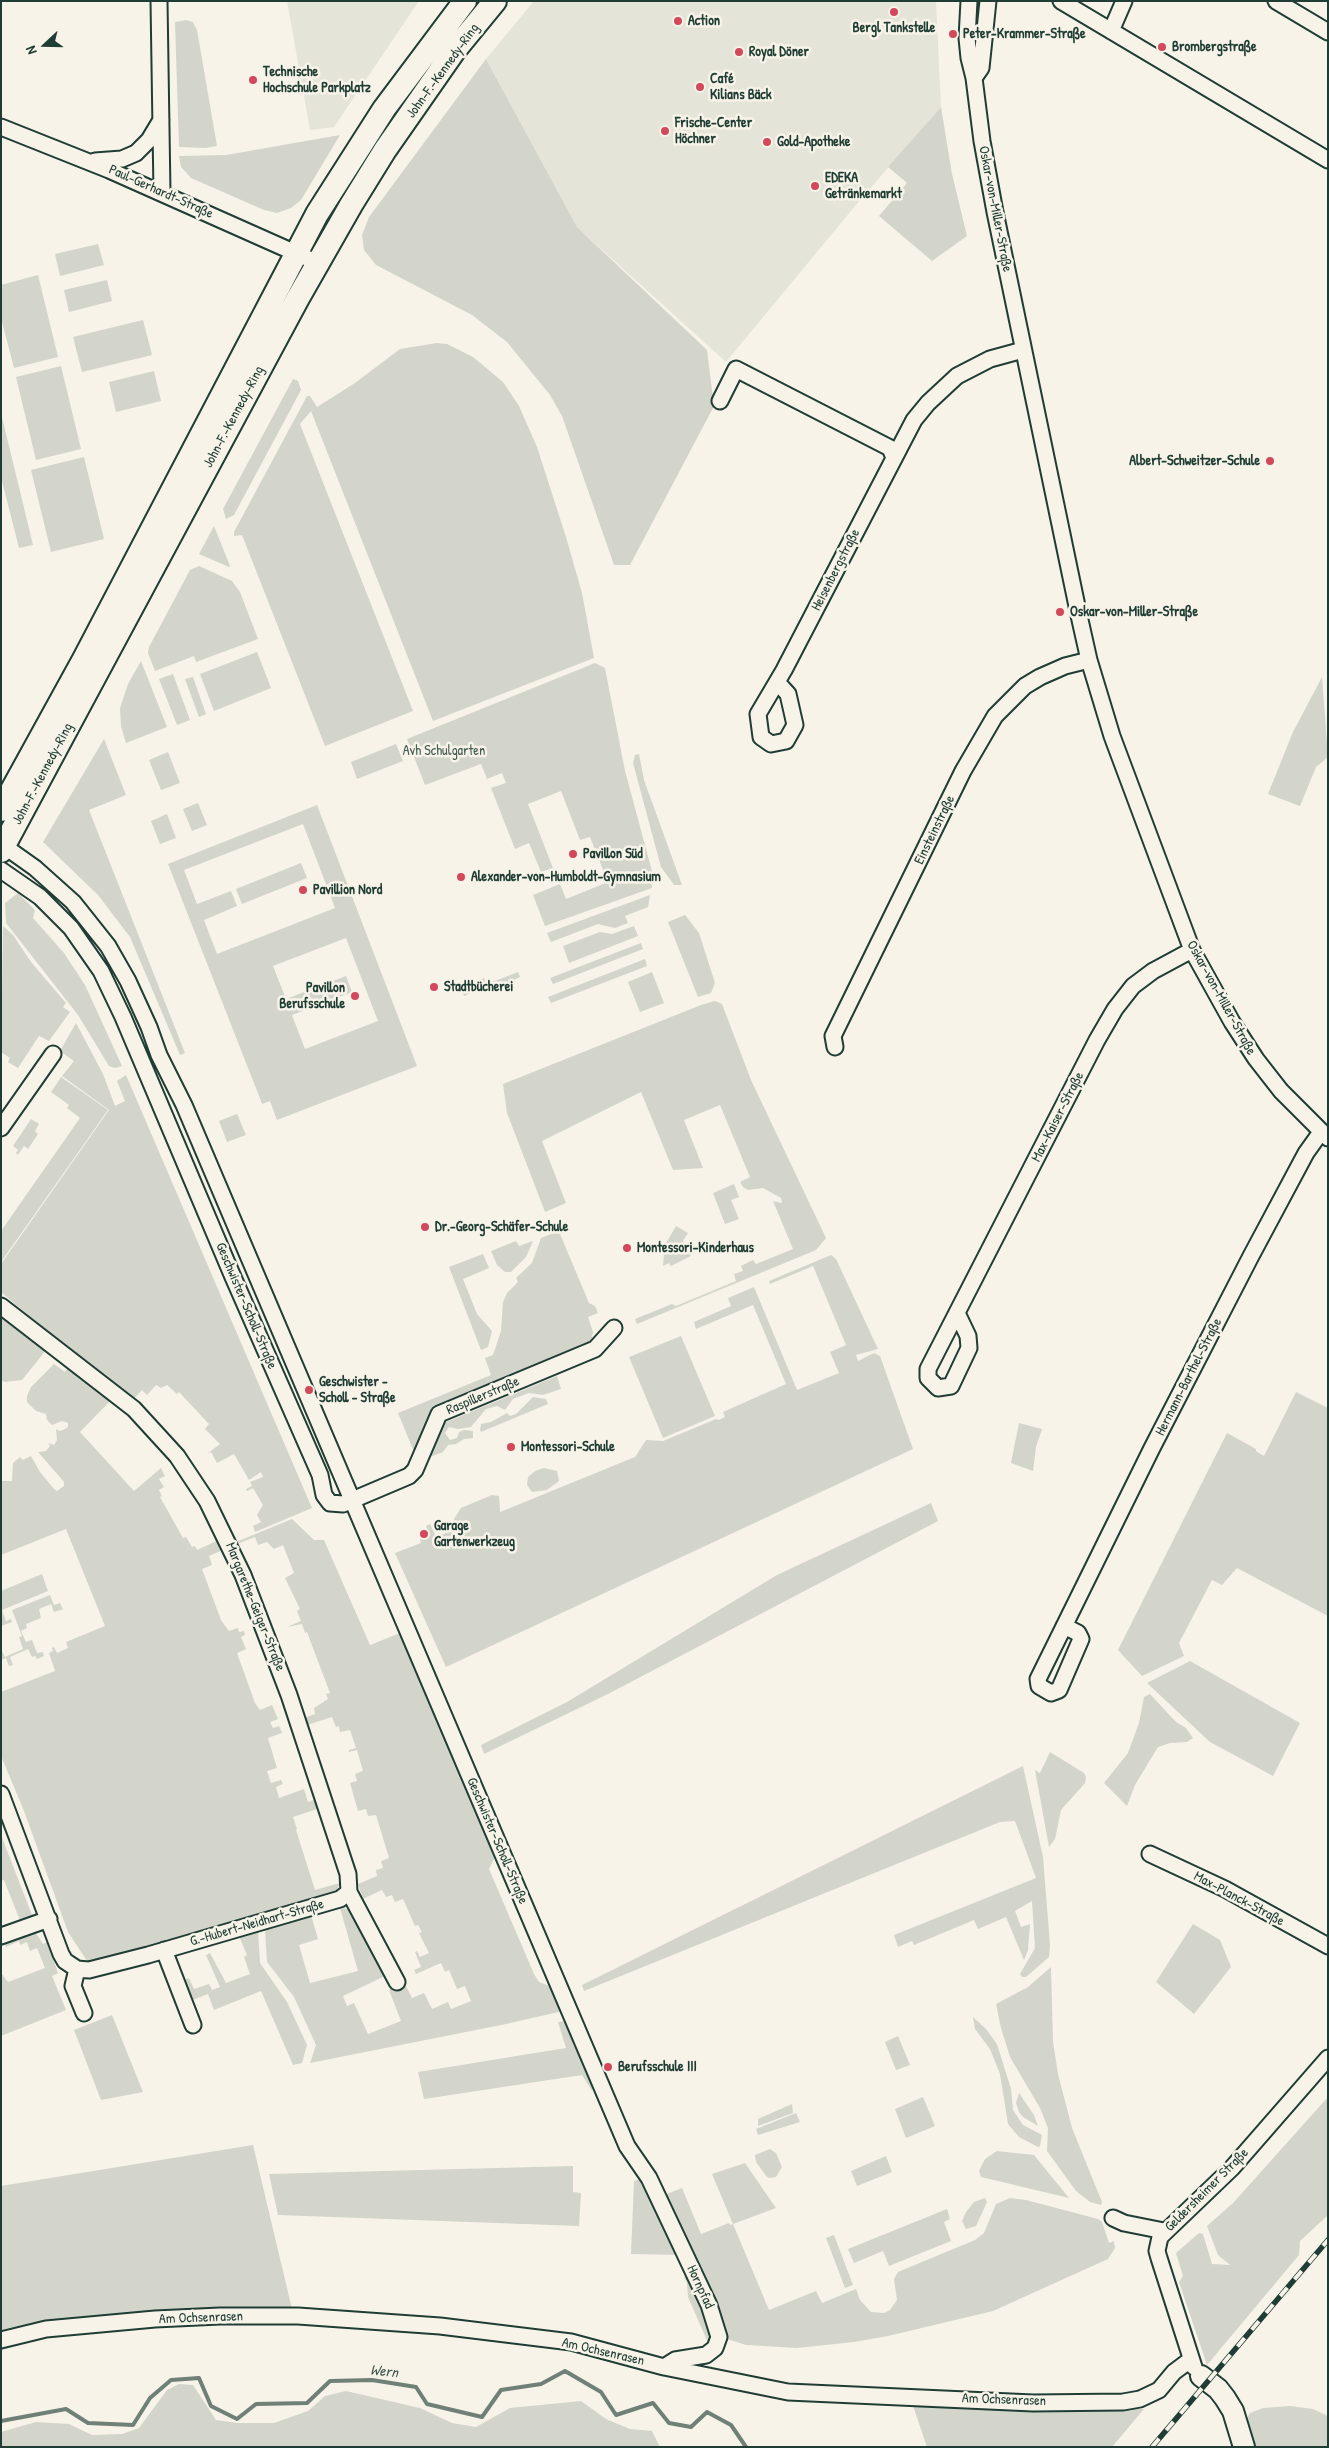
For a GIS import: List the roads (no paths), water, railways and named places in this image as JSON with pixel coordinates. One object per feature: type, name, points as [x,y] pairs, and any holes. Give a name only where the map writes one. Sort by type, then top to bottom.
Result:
[{"type":"main road","name":"John-F.-Kennedy-Ring","points":[[1,810],[84,659],[317,214],[354,153],[384,109],[465,1]]},
{"type":"main road","name":"John-F.-Kennedy-Ring","points":[[2,847],[318,263],[385,150],[454,52],[495,1]]},
{"type":"street","points":[[159,1],[162,193]]},
{"type":"street","name":"Oskar-von-Miller-Straße","points":[[969,1],[967,38],[982,141],[1023,350],[1089,660],[1127,780],[1192,950],[1232,1022],[1256,1059],[1281,1091],[1324,1135]]},
{"type":"street","name":"Oskar-von-Miller-Straße","points":[[974,78],[981,68],[988,1]]},
{"type":"street","points":[[1061,1],[1328,160]]},
{"type":"street","points":[[1111,31],[1124,1]]},
{"type":"street","points":[[1276,1],[1328,32]]},
{"type":"street","points":[[91,162],[122,159],[136,153],[149,140],[161,119]]},
{"type":"street","name":"Paul-Gerhardt-Straße","points":[[1,127],[91,162],[318,263]]},
{"type":"street","name":"Heisenbergstraße","points":[[777,682],[914,420],[944,387],[957,376],[990,359],[1023,350]]},
{"type":"street","points":[[720,401],[736,369],[890,448],[894,458]]},
{"type":"street","name":"Einsteinstraße","points":[[835,1047],[833,1036],[963,771],[994,716],[1026,686],[1040,677],[1065,666],[1089,660]]},
{"type":"street","name":"Geschwister-Scholl-Straße","points":[[2,847],[35,868],[73,902],[108,946],[128,981],[149,1027],[159,1055],[175,1086],[626,2146],[649,2178]]},
{"type":"street","name":"Geschwister-Scholl-Straße","points":[[1,870],[40,898],[71,928],[94,958],[123,1017],[270,1364],[320,1475],[324,1495],[330,1502],[336,1505],[351,1500]]},
{"type":"street","name":"Max-Kaiser-Straße","points":[[958,1313],[1097,1040],[1115,1009],[1124,996],[1140,980],[1192,950]]},
{"type":"street","points":[[1,1128],[53,1054]]},
{"type":"street","points":[[154,1088],[166,1089],[175,1086]]},
{"type":"street","name":"Hermann-Barthel-Straße","points":[[1064,1626],[1152,1448],[1244,1270],[1306,1153],[1324,1135]]},
{"type":"street","name":"Margarethe-Geiger-Straße","points":[[1,1306],[144,1418],[177,1456],[207,1501],[224,1531],[243,1575],[289,1695],[348,1874],[349,1892],[397,1982]]},
{"type":"street","name":"Raspillerstraße","points":[[351,1500],[404,1479],[413,1473],[439,1414],[595,1349],[614,1328]]},
{"type":"street","points":[[1,1794],[65,1961],[77,1969],[73,1986],[84,2013]]},
{"type":"street","name":"Max-Planck-Straße","points":[[1150,1854],[1225,1889],[1328,1946]]},
{"type":"street","name":"G.-Hubert-Neidhart-Straße","points":[[77,1969],[95,1968],[164,1950],[340,1899],[349,1892]]},
{"type":"street","points":[[1,1936],[49,1919]]},
{"type":"street","points":[[164,1950],[193,2025]]},
{"type":"street","name":"Geldersheimer Straße","points":[[1196,2368],[1159,2258],[1158,2242],[1164,2231],[1232,2168],[1328,2058]]},
{"type":"street","name":"Hornpfad","points":[[649,2178],[709,2305],[719,2337],[715,2348],[706,2355],[675,2360],[664,2367]]},
{"type":"street","points":[[1113,2218],[1124,2223],[1164,2231]]},
{"type":"street","name":"Am Ochsenrasen","points":[[1,2340],[46,2329],[147,2320],[220,2316],[298,2316],[440,2326],[571,2342],[664,2367],[788,2392],[1033,2402],[1123,2402],[1140,2399],[1159,2390],[1174,2372],[1196,2368]]},
{"type":"street","points":[[1196,2368],[1218,2389],[1233,2411],[1244,2447]]},
{"type":"waterway","name":"Wern","points":[[1,2421],[66,2409],[88,2423],[133,2425],[150,2398],[171,2380],[199,2378],[211,2406],[237,2419],[256,2404],[307,2403],[330,2381],[372,2380],[416,2387],[427,2404],[482,2417],[501,2390],[541,2384],[565,2371],[601,2392],[616,2415],[653,2403],[669,2423],[691,2427],[707,2412],[731,2425],[746,2447]]},
{"type":"railway","points":[[1152,2447],[1328,2240]]},
{"type":"place","name":"Bergl Tankstelle","points":[[894,12]]},
{"type":"place","name":"Action","points":[[678,21]]},
{"type":"place","name":"Peter-Krammer-Straße","points":[[953,34]]},
{"type":"place","name":"Brombergstraße","points":[[1162,47]]},
{"type":"place","name":"Royal Döner","points":[[739,52]]},
{"type":"place","name":"Technische Hochschule Parkplatz","points":[[253,80]]},
{"type":"place","name":"Café Kilians Bäck","points":[[700,87]]},
{"type":"place","name":"Frische-Center Höchner","points":[[665,131]]},
{"type":"place","name":"Gold-Apotheke","points":[[767,142]]},
{"type":"place","name":"EDEKA Getränkemarkt","points":[[815,186]]},
{"type":"place","name":"Albert-Schweitzer-Schule","points":[[1270,461]]},
{"type":"place","name":"Oskar-von-Miller-Straße","points":[[1060,612]]},
{"type":"place","name":"Pavillon Süd","points":[[573,854]]},
{"type":"place","name":"Alexander-von-Humboldt-Gymnasium","points":[[461,877]]},
{"type":"place","name":"Pavillion Nord","points":[[303,890]]},
{"type":"place","name":"Stadtbücherei","points":[[434,987]]},
{"type":"place","name":"Pavillon Berufsschule","points":[[355,996]]},
{"type":"place","name":"Dr.-Georg-Schäfer-Schule","points":[[425,1227]]},
{"type":"place","name":"Montessori-Kinderhaus","points":[[627,1248]]},
{"type":"place","name":"Geschwister - Scholl - Straße","points":[[309,1390]]},
{"type":"place","name":"Montessori-Schule","points":[[511,1447]]},
{"type":"place","name":"Garage Gartenwerkzeug","points":[[424,1534]]},
{"type":"place","name":"Berufsschule III","points":[[608,2067]]},
{"type":"park label","name":"Avh Schulgarten","points":[[444,751]]}]
